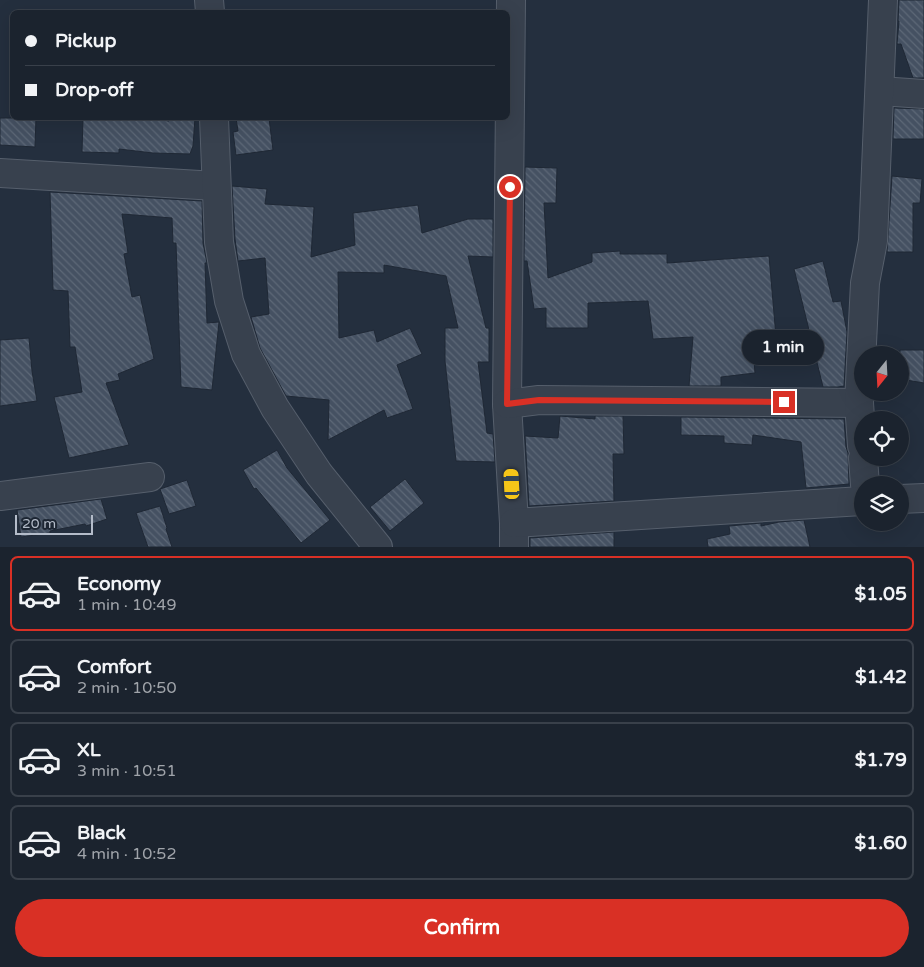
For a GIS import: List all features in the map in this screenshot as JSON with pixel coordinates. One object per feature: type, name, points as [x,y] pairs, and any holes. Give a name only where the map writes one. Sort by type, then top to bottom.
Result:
[{"type":"street","points":[[510,101],[511,0]]},
{"type":"street","points":[[860,411],[864,283],[873,241],[883,0]]},
{"type":"street","points":[[880,91],[924,94]]},
{"type":"street","points":[[214,120],[219,242],[228,291],[246,354],[275,408],[319,474],[378,547]]},
{"type":"street","points":[[510,120],[507,404],[514,535],[854,502]]},
{"type":"street","points":[[0,173],[216,186]]},
{"type":"street","points":[[507,404],[539,400],[859,403]]},
{"type":"street","points":[[0,496],[150,477]]},
{"type":"street","points":[[909,499],[924,498]]},
{"type":"building","points":[[899,0],[924,0],[924,78],[913,78],[901,44],[897,44]]},
{"type":"building","points":[[894,108],[924,109],[924,139],[893,139]]},
{"type":"building","points":[[0,118],[36,120],[35,147],[0,145]]},
{"type":"building","points":[[83,120],[195,120],[193,146],[190,154],[153,153],[119,149],[119,153],[82,152]]},
{"type":"building","points":[[236,120],[269,120],[273,150],[236,155],[233,132],[238,131]]},
{"type":"building","points":[[525,167],[557,168],[556,203],[544,203],[548,278],[592,262],[592,253],[620,251],[620,254],[667,254],[667,263],[769,256],[777,348],[753,349],[755,373],[721,377],[721,386],[689,386],[693,337],[653,339],[648,301],[588,303],[588,328],[546,328],[546,308],[534,309],[527,261],[524,261]]},
{"type":"building","points":[[892,176],[922,179],[920,203],[913,203],[913,252],[887,252]]},
{"type":"building","points":[[232,186],[267,189],[265,204],[314,207],[311,257],[355,245],[353,213],[418,205],[422,233],[468,219],[493,219],[493,257],[468,256],[486,328],[489,328],[489,362],[478,362],[487,433],[493,434],[495,462],[456,461],[445,361],[445,328],[458,328],[446,276],[384,265],[384,273],[338,272],[339,338],[374,330],[377,342],[410,328],[422,354],[397,365],[413,409],[387,418],[384,410],[328,440],[329,400],[286,396],[260,348],[251,317],[269,314],[265,258],[238,261]]},
{"type":"building","points":[[50,192],[202,201],[203,243],[207,263],[205,263],[207,323],[219,322],[212,390],[181,387],[176,243],[173,243],[172,218],[122,214],[128,253],[124,254],[132,297],[140,295],[154,359],[118,374],[120,380],[106,383],[129,445],[69,458],[54,397],[82,392],[75,347],[70,347],[68,291],[53,290]]},
{"type":"building","points":[[823,261],[833,302],[841,301],[847,332],[844,386],[838,387],[823,387],[794,269]]},
{"type":"building","points":[[29,338],[37,401],[0,406],[0,340]]},
{"type":"building","points":[[909,350],[924,350],[924,383],[909,380]]},
{"type":"building","points":[[560,416],[595,419],[595,416],[623,416],[624,454],[613,454],[614,501],[529,506],[525,436],[558,438]]},
{"type":"building","points":[[681,417],[844,419],[849,484],[806,488],[801,442],[753,435],[752,445],[724,443],[724,436],[681,435]]},
{"type":"building","points":[[277,450],[287,468],[330,520],[301,543],[256,488],[254,489],[243,470]]},
{"type":"building","points":[[405,479],[424,503],[390,531],[370,507]]},
{"type":"building","points":[[187,480],[196,506],[169,514],[160,489]]},
{"type":"building","points":[[101,499],[107,519],[86,526],[85,524],[50,531],[50,533],[21,537],[17,510]]},
{"type":"building","points":[[160,506],[172,547],[148,547],[136,513]]},
{"type":"building","points":[[804,520],[810,547],[708,547],[707,539],[730,534],[729,526],[761,523],[761,526]]},
{"type":"building","points":[[614,532],[614,547],[530,547],[530,538]]},
{"type":"route","points":[[510,187],[507,404],[539,400],[784,402]]}]
